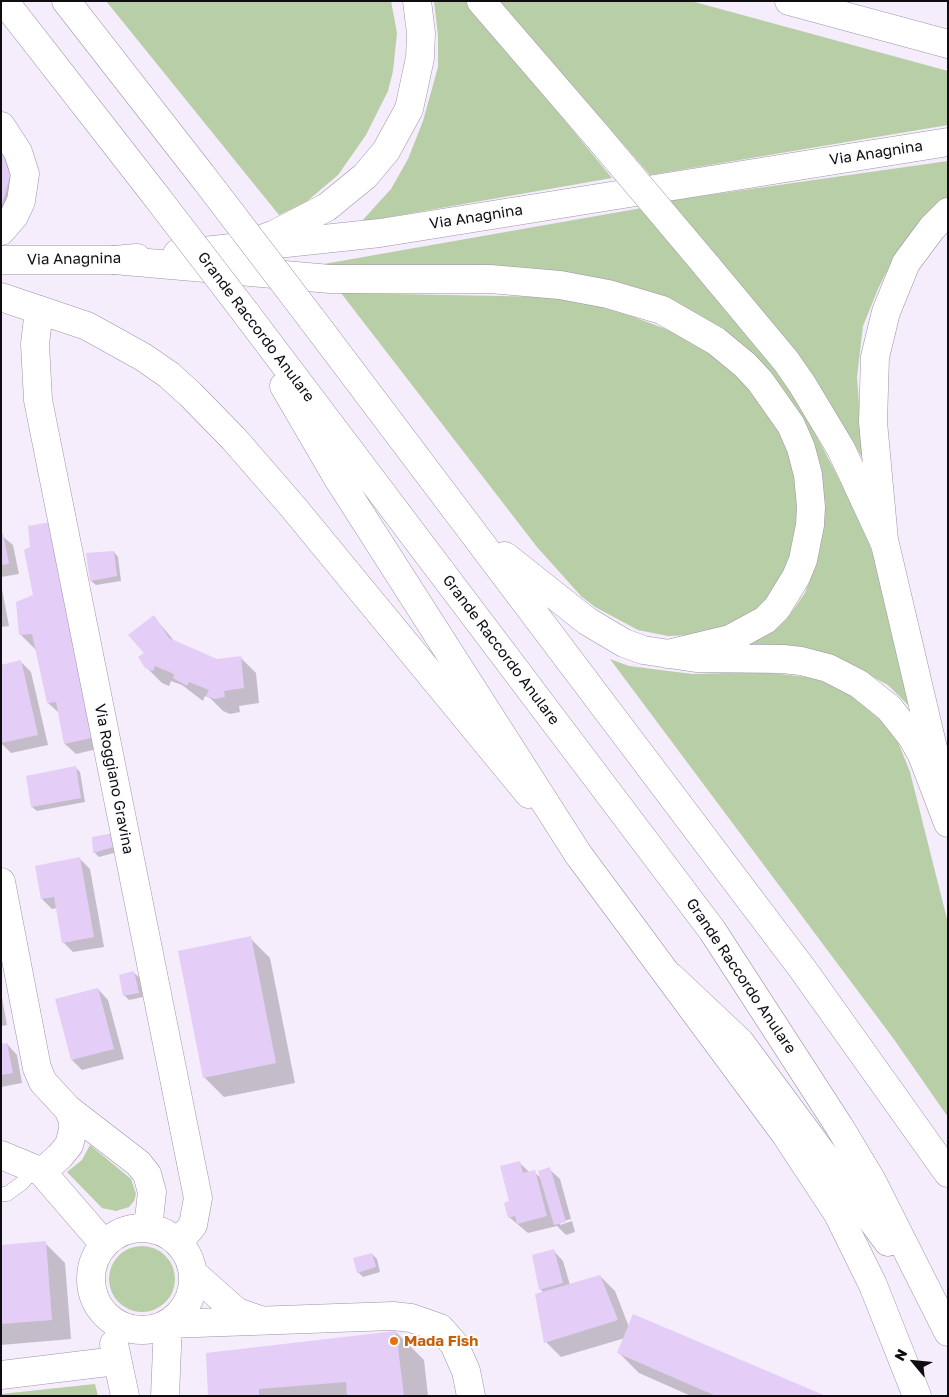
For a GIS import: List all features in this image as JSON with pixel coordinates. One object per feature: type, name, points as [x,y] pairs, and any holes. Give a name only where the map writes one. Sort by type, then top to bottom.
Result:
[{"type":"main road","name":"Grande Raccordo Anulare","points":[[4,1],[245,312],[712,930],[844,1134],[872,1181],[948,1332]]},
{"type":"main road","points":[[66,1],[204,178],[475,533],[804,971],[948,1173]]},
{"type":"main road","points":[[240,247],[275,234],[328,207],[353,188],[386,151],[409,109],[418,74],[421,33],[416,1]]},
{"type":"main road","points":[[481,1],[786,360],[840,449],[885,544]]},
{"type":"main road","points":[[789,1],[948,44]]},
{"type":"main road","points":[[1,126],[18,152],[25,174],[24,188],[18,209],[1,231]]},
{"type":"main road","name":"Via Anagnina","points":[[1,260],[114,260],[380,233],[948,142]]},
{"type":"main road","points":[[948,212],[923,239],[898,279],[886,312],[875,357],[873,422],[885,544],[948,811]]},
{"type":"main road","points":[[114,260],[330,279],[490,279],[560,285],[608,294],[662,310],[716,340],[760,381],[791,426],[801,448],[808,475],[811,507],[810,525],[805,551],[796,577],[778,608],[765,620],[730,639],[668,654]]},
{"type":"main road","points":[[1,297],[88,326],[121,344],[169,375],[203,407],[293,507],[578,854],[672,977],[794,1146],[838,1214],[873,1285],[917,1396]]},
{"type":"main road","name":"Via Roggiano Gravina","points":[[40,310],[35,344],[38,400],[198,1198],[197,1212],[193,1225],[179,1242]]},
{"type":"main road","points":[[245,312],[293,403],[336,477],[578,854]]},
{"type":"main road","points":[[475,533],[604,632],[643,650],[696,658],[801,661],[828,668],[860,684],[889,708],[912,737],[922,755],[948,824]]},
{"type":"main road","points":[[1,882],[37,1068],[43,1082],[68,1109],[138,1163],[147,1174],[152,1192],[151,1215],[148,1228]]},
{"type":"main road","points":[[672,977],[740,1042],[933,1303]]},
{"type":"main road","points":[[39,1171],[69,1144],[73,1130],[73,1120],[68,1109]]},
{"type":"main road","points":[[1,1155],[39,1171],[98,1254]]},
{"type":"main road","points":[[148,1228],[167,1233],[179,1242],[190,1257],[193,1273],[191,1295],[176,1319],[168,1324],[152,1329],[135,1330],[125,1329],[111,1320],[104,1313],[94,1296],[91,1273],[98,1254],[122,1232],[148,1228]]},
{"type":"main road","points":[[193,1273],[238,1312],[264,1321]]},
{"type":"main road","points":[[168,1324],[393,1316],[419,1320],[440,1328],[459,1352],[469,1381],[471,1396]]},
{"type":"main road","points":[[111,1320],[116,1361],[125,1396]]},
{"type":"main road","points":[[165,1396],[168,1324]]},
{"type":"main road","points":[[1,1375],[116,1361]]},
{"type":"lane","points":[[1,1194],[7,1194],[39,1171]]},
{"type":"green space","points":[[106,1],[391,1],[397,33],[393,71],[388,91],[366,135],[338,175],[306,202],[279,215]]},
{"type":"green space","points":[[434,1],[467,1],[612,178],[361,222],[391,189],[408,159],[423,121],[438,67],[438,36]]},
{"type":"green space","points":[[499,1],[691,1],[948,71],[948,125],[650,175]]},
{"type":"green space","points":[[948,161],[948,197],[926,216],[897,251],[878,289],[863,326],[857,377],[863,459],[816,383],[666,201]]},
{"type":"green space","points":[[642,208],[791,388],[862,522],[884,587],[918,715],[888,685],[842,661],[738,649],[776,629],[786,620],[805,593],[819,554],[824,510],[821,466],[806,431],[669,305],[318,265]]},
{"type":"green space","points":[[341,293],[551,297],[587,303],[631,316],[666,329],[706,349],[740,377],[787,442],[797,471],[800,507],[792,560],[770,597],[756,610],[729,627],[696,635],[668,636],[638,630],[595,607],[581,596],[537,547]]},
{"type":"green space","points":[[610,659],[629,666],[692,674],[764,672],[815,678],[847,692],[884,723],[898,742],[910,772],[948,923],[948,1117],[893,1038]]},
{"type":"green space","points":[[90,1145],[131,1179],[136,1194],[134,1201],[129,1207],[116,1211],[102,1208],[67,1172],[82,1160]]},
{"type":"green space","points":[[142,1246],[155,1249],[165,1256],[172,1266],[175,1279],[172,1292],[165,1302],[155,1309],[142,1312],[129,1309],[119,1302],[112,1292],[109,1279],[112,1266],[119,1256],[129,1249]]},
{"type":"green space","points":[[95,1384],[98,1396],[1,1396],[1,1394]]},
{"type":"building","points":[[2,150],[10,175],[2,205],[1,204]]},
{"type":"building","points":[[51,522],[85,695],[91,738],[64,744],[56,702],[47,703],[32,634],[19,635],[16,602],[33,595],[24,550],[30,547],[28,526]]},
{"type":"building","points":[[3,533],[9,564],[1,565],[1,534]]},
{"type":"building","points":[[114,551],[117,576],[90,581],[86,553]]},
{"type":"building","points":[[154,615],[169,638],[217,659],[241,656],[244,688],[224,691],[225,697],[214,699],[206,696],[209,690],[189,682],[187,686],[173,678],[174,674],[155,666],[153,671],[145,668],[138,657],[144,653],[128,635]]},
{"type":"building","points":[[21,660],[38,735],[1,743],[1,665]]},
{"type":"building","points":[[76,766],[81,798],[31,807],[26,776]]},
{"type":"building","points":[[114,833],[117,846],[93,853],[92,837]]},
{"type":"building","points":[[80,857],[94,937],[62,943],[54,897],[41,899],[35,866]]},
{"type":"building","points":[[251,936],[276,1063],[203,1078],[178,951]]},
{"type":"building","points":[[134,971],[139,993],[123,996],[119,975]]},
{"type":"building","points":[[98,988],[114,1049],[71,1060],[55,999]]},
{"type":"building","points":[[7,1043],[13,1073],[1,1075],[1,1044]]},
{"type":"building","points":[[520,1161],[523,1173],[535,1170],[547,1216],[517,1224],[515,1216],[508,1218],[504,1203],[509,1201],[500,1166]]},
{"type":"building","points":[[550,1167],[566,1222],[554,1225],[538,1171]]},
{"type":"building","points":[[46,1241],[52,1320],[1,1324],[1,1245]]},
{"type":"building","points":[[554,1249],[563,1283],[539,1290],[532,1255]]},
{"type":"building","points":[[372,1253],[376,1267],[357,1273],[353,1258]]},
{"type":"building","points":[[600,1275],[618,1320],[544,1343],[535,1294]]},
{"type":"building","points":[[633,1314],[826,1396],[716,1396],[617,1353]]},
{"type":"building","points":[[396,1331],[404,1396],[347,1396],[346,1382],[259,1389],[259,1396],[208,1396],[206,1353]]},
{"type":"place","name":"Mada Fish","points":[[394,1341]]}]
